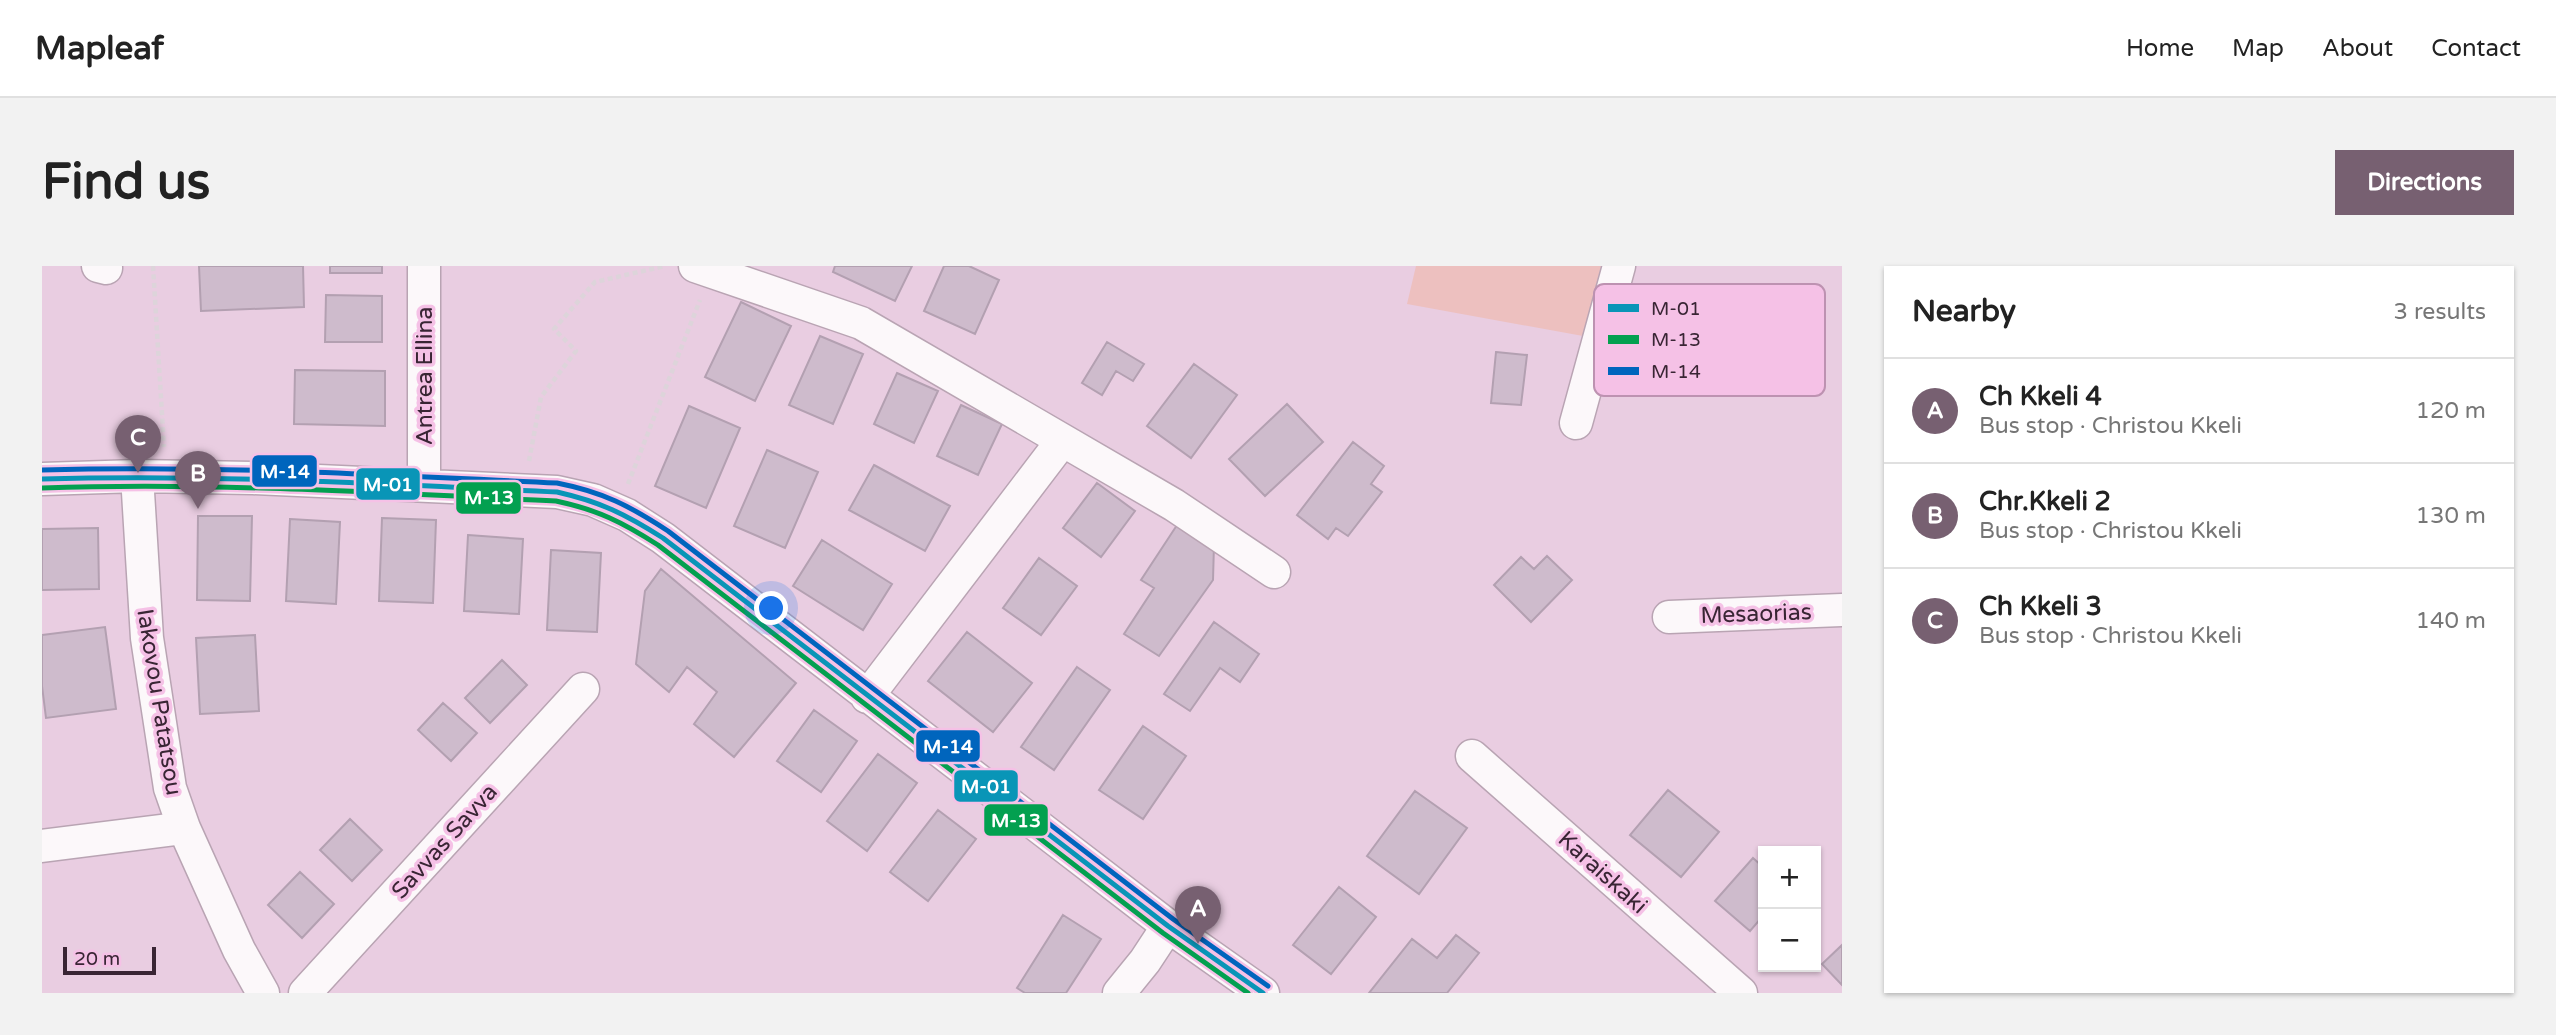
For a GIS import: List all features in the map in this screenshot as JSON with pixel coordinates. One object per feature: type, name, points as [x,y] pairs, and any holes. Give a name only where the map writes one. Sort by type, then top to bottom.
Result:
[{"type":"street","name":"Antrea Ellina","points":[[424,266],[424,485]]},
{"type":"street","points":[[1614,284],[1619,266]]},
{"type":"street","points":[[703,269],[860,323],[1174,505],[1274,572]]},
{"type":"street","points":[[1576,423],[1594,357]]},
{"type":"street","points":[[867,697],[1062,441]]},
{"type":"street","points":[[42,479],[151,476],[524,489],[557,492],[617,511],[663,538],[1168,926],[1263,993]]},
{"type":"street","name":"Iakovou Patatsou","points":[[151,476],[147,638],[170,788],[184,828],[239,950],[263,993]]},
{"type":"street","name":"Mesaorias","points":[[1669,617],[1842,610]]},
{"type":"street","name":"Savvas Savva","points":[[305,993],[583,689]]},
{"type":"street","name":"Karaiskaki","points":[[1472,756],[1736,991]]},
{"type":"street","points":[[42,846],[184,828]]},
{"type":"street","points":[[1119,993],[1168,926]]},
{"type":"path","points":[[151,476],[153,266]]},
{"type":"path","points":[[524,489],[541,397],[576,351],[554,329],[594,282],[665,266]]},
{"type":"path","points":[[617,511],[703,269]]},
{"type":"shaded area","points":[[1416,266],[1601,266],[1596,284],[1594,284],[1583,336],[1407,304]]},
{"type":"building","points":[[199,266],[303,266],[304,307],[201,311]]},
{"type":"building","points":[[330,266],[382,266],[382,273],[330,273]]},
{"type":"building","points":[[835,266],[912,266],[895,301],[833,272]]},
{"type":"building","points":[[944,266],[969,266],[999,280],[975,334],[924,311]]},
{"type":"building","points":[[326,295],[382,296],[382,342],[325,342]]},
{"type":"building","points":[[741,302],[791,326],[755,401],[705,377]]},
{"type":"building","points":[[820,336],[863,354],[833,424],[789,405]]},
{"type":"building","points":[[1107,342],[1144,364],[1133,381],[1116,371],[1102,395],[1082,383]]},
{"type":"building","points":[[1496,352],[1527,355],[1521,405],[1491,403]]},
{"type":"building","points":[[1194,364],[1237,395],[1191,458],[1147,426]]},
{"type":"building","points":[[295,370],[385,371],[385,426],[294,424]]},
{"type":"building","points":[[897,373],[938,391],[914,443],[874,424]]},
{"type":"building","points":[[1287,404],[1323,442],[1265,496],[1229,459]]},
{"type":"building","points":[[961,405],[1002,424],[978,475],[937,456]]},
{"type":"building","points":[[689,406],[740,428],[706,508],[655,486]]},
{"type":"building","points":[[1353,442],[1384,466],[1371,484],[1382,492],[1348,536],[1336,528],[1328,539],[1297,515]]},
{"type":"building","points":[[767,450],[818,472],[785,548],[734,526]]},
{"type":"building","points":[[874,465],[950,506],[925,551],[849,510]]},
{"type":"building","points":[[1097,483],[1135,511],[1101,557],[1063,528]]},
{"type":"building","points":[[198,516],[252,516],[250,601],[197,600]]},
{"type":"building","points":[[382,518],[436,520],[433,603],[379,601]]},
{"type":"building","points":[[290,519],[340,522],[336,604],[286,601]]},
{"type":"building","points":[[1179,522],[1214,544],[1213,580],[1159,656],[1124,634],[1154,588],[1141,580]]},
{"type":"building","points":[[98,528],[99,589],[42,590],[42,529]]},
{"type":"building","points":[[468,535],[523,539],[519,614],[464,611]]},
{"type":"building","points":[[822,540],[892,584],[863,630],[793,586]]},
{"type":"building","points":[[551,550],[601,553],[597,632],[547,630]]},
{"type":"building","points":[[1547,556],[1572,580],[1531,622],[1494,585],[1521,557],[1534,569]]},
{"type":"building","points":[[1039,558],[1077,586],[1041,635],[1003,608]]},
{"type":"building","points":[[661,569],[796,683],[734,757],[694,724],[717,692],[687,667],[669,692],[636,664],[645,591]]},
{"type":"building","points":[[1214,622],[1259,654],[1240,682],[1220,668],[1190,711],[1164,694]]},
{"type":"building","points":[[105,627],[116,709],[46,718],[42,686],[42,635]]},
{"type":"building","points":[[967,632],[1032,683],[993,732],[928,681]]},
{"type":"building","points":[[255,635],[259,711],[200,714],[196,638]]},
{"type":"building","points":[[502,660],[527,685],[490,723],[465,698]]},
{"type":"building","points":[[1077,667],[1110,690],[1054,770],[1021,747]]},
{"type":"building","points":[[443,703],[477,733],[451,761],[418,730]]},
{"type":"building","points":[[814,710],[857,741],[821,792],[777,761]]},
{"type":"building","points":[[1143,726],[1186,756],[1143,819],[1099,790]]},
{"type":"building","points":[[878,754],[917,783],[867,851],[827,821]]},
{"type":"building","points":[[1668,790],[1719,832],[1681,877],[1630,835]]},
{"type":"building","points":[[1415,791],[1467,828],[1419,894],[1367,856]]},
{"type":"building","points":[[938,810],[976,839],[928,901],[890,872]]},
{"type":"building","points":[[350,819],[382,850],[352,881],[320,850]]},
{"type":"building","points":[[1753,858],[1758,862],[1758,922],[1750,931],[1715,901]]},
{"type":"building","points":[[300,872],[334,904],[302,938],[268,905]]},
{"type":"building","points":[[1339,887],[1376,917],[1331,974],[1293,945]]},
{"type":"building","points":[[1063,915],[1101,939],[1066,993],[1025,993],[1017,988]]},
{"type":"building","points":[[1456,935],[1479,953],[1447,993],[1369,993],[1412,939],[1437,958]]},
{"type":"building","points":[[1842,945],[1842,985],[1822,964]]},
{"type":"transit line","name":"M-14","points":[[42,470],[235,470],[557,483],[616,501],[668,531],[1173,919],[1268,986]]},
{"type":"transit line","name":"M-01","points":[[42,479],[235,479],[557,492],[612,510],[663,538],[1168,926],[1263,993]]},
{"type":"transit line","name":"M-13","points":[[42,488],[235,487],[556,501],[585,508],[609,518],[658,545],[1163,933],[1248,993]]},
{"type":"place","name":"Ch Kkeli 3","points":[[138,473]]},
{"type":"place","name":"Chr.Kkeli 2","points":[[198,509]]},
{"type":"place","name":"Ch Kkeli 4","points":[[1198,944]]}]
